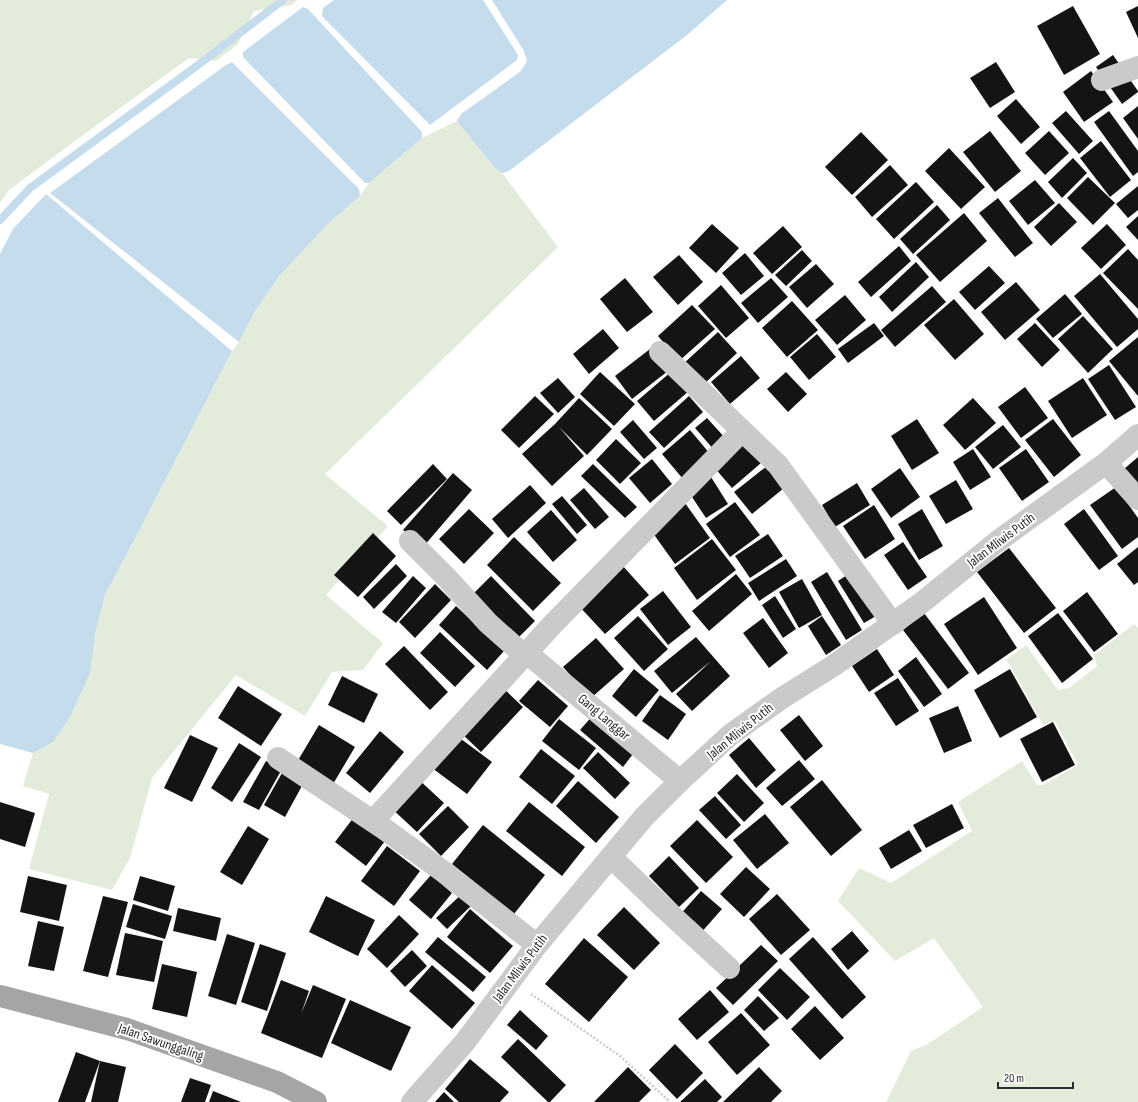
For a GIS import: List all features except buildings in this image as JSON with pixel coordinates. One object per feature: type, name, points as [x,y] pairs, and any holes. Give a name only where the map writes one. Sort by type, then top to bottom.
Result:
[{"type":"main road","name":"Jalan Sawunggaling","points":[[0,996],[127,1029],[277,1082],[316,1102]]},
{"type":"street","points":[[1102,80],[1138,67]]},
{"type":"street","points":[[660,352],[778,465],[893,624]]},
{"type":"street","points":[[373,821],[558,619],[742,431]]},
{"type":"street","name":"Jalan Mliwis Putih","points":[[412,1102],[465,1042],[537,944],[644,818],[680,781],[730,735],[751,719],[833,666],[893,624],[998,541],[1106,463],[1138,435]]},
{"type":"street","points":[[1106,463],[1138,499]]},
{"type":"street","name":"Gang Langgar","points":[[410,541],[446,577],[488,623],[680,781]]},
{"type":"street","points":[[278,758],[373,821],[444,872],[537,944]]},
{"type":"street","points":[[611,857],[729,968]]},
{"type":"path","points":[[511,980],[620,1056],[670,1102]]},
{"type":"green space","points":[[0,0],[297,0],[292,5],[254,11],[238,44],[216,61],[189,58],[9,190],[0,203]]},
{"type":"green space","points":[[457,121],[494,167],[502,173],[558,247],[325,474],[388,526],[326,595],[383,643],[363,670],[332,672],[305,716],[236,675],[152,778],[130,858],[112,890],[29,869],[49,794],[23,786],[33,753],[53,742],[95,634],[105,595],[232,351],[239,342],[255,311],[280,275],[329,223],[360,196],[369,183],[422,138]]},
{"type":"green space","points":[[1134,624],[1138,628],[1138,1102],[886,1102],[911,1051],[928,1044],[983,1007],[934,938],[895,961],[838,901],[859,868],[891,883],[972,831],[958,802],[1022,761],[1037,785],[1043,785],[1078,765],[1055,721],[1043,725],[1006,660],[1026,645],[1058,690],[1069,688],[1097,666],[1094,655]]},
{"type":"water","points":[[334,0],[483,0],[518,55],[517,60],[430,125],[322,16],[323,8]]},
{"type":"water","points":[[492,0],[727,0],[687,35],[509,171],[502,173],[494,167],[457,121],[461,114],[521,71],[527,61],[524,51]]},
{"type":"water","points":[[303,7],[308,9],[422,132],[422,138],[369,183],[365,183],[243,57],[243,52]]},
{"type":"water","points":[[232,62],[359,189],[360,196],[329,223],[280,275],[255,311],[239,342],[50,193]]},
{"type":"water","points":[[46,194],[232,351],[105,595],[95,634],[90,673],[70,717],[53,742],[33,753],[0,744],[0,254],[13,229]]},
{"type":"waterway","points":[[0,220],[30,188],[198,65],[283,0]]}]
